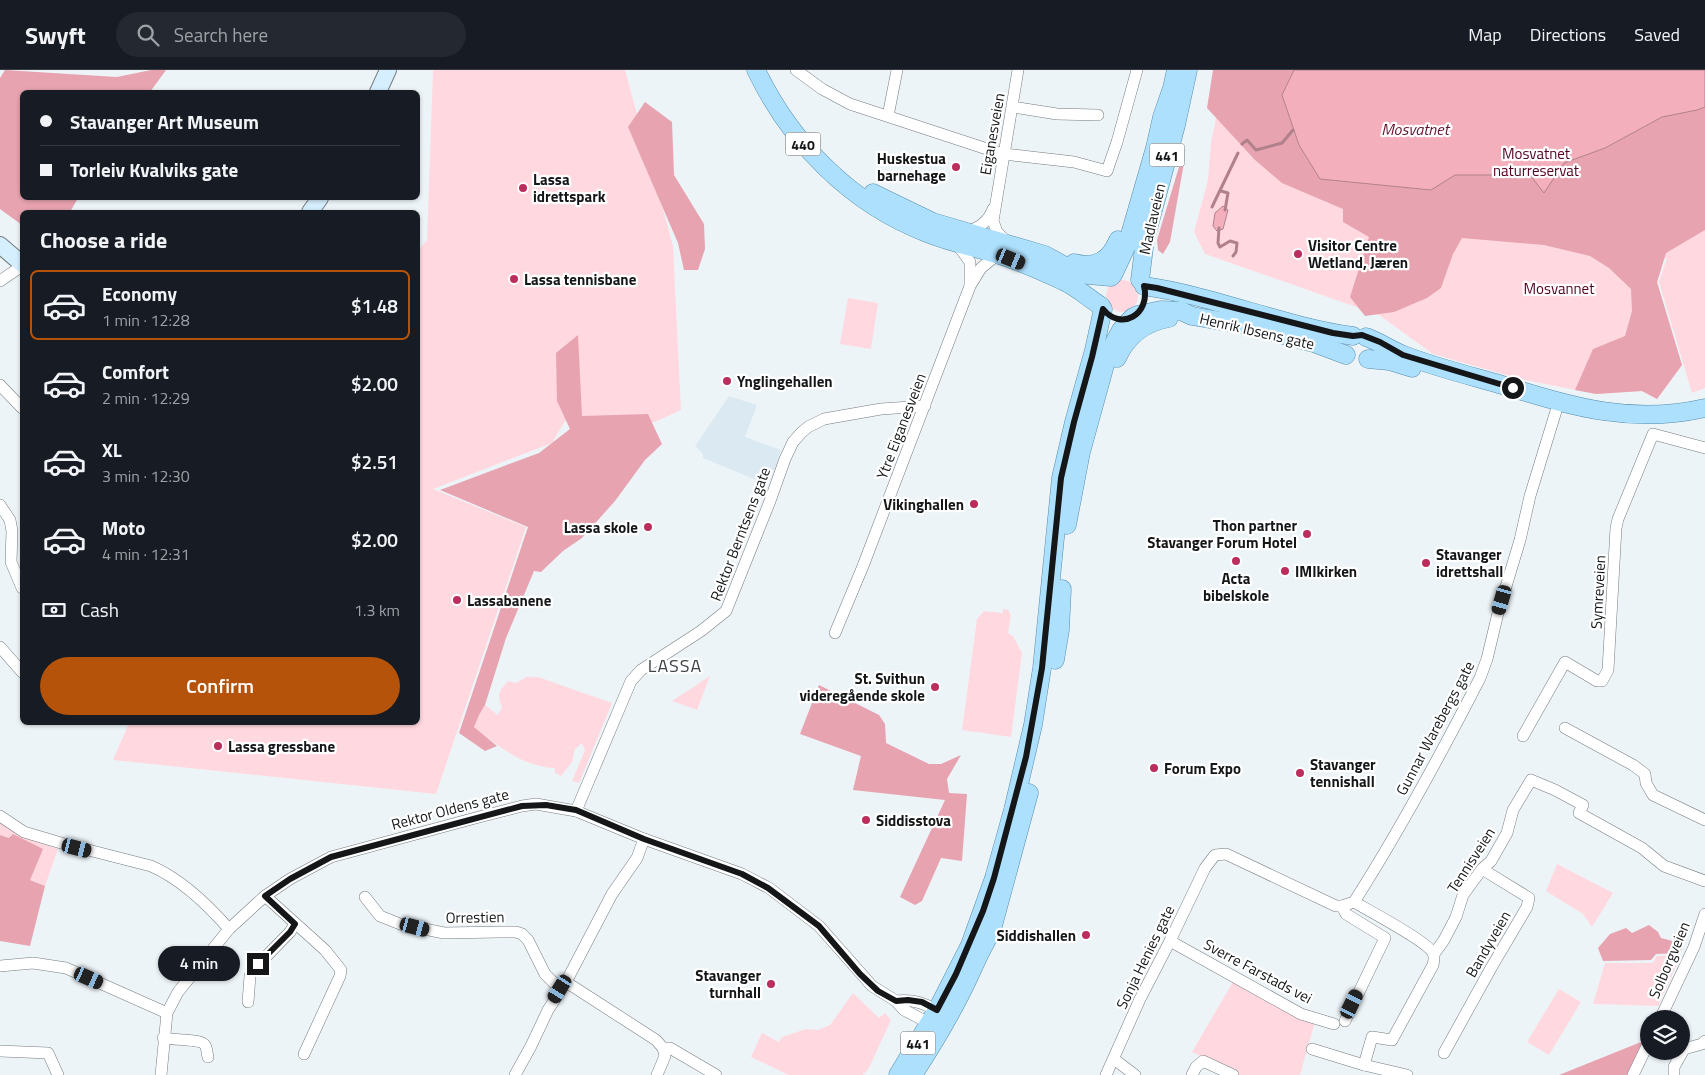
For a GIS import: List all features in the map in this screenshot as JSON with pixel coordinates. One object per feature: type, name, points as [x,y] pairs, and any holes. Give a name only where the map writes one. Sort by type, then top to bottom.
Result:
[{"type":"main road","points":[[379,90],[388,70]]},
{"type":"main road","name":"440","points":[[756,70],[768,95],[794,133],[824,166],[868,203],[888,215],[926,233],[962,238],[1002,249],[1045,255],[1088,276],[1112,276]]},
{"type":"main road","name":"440","points":[[764,70],[772,89],[793,123],[837,170],[870,192],[962,238]]},
{"type":"main road","name":"Madlaveien","points":[[1112,276],[1127,245],[1134,223],[1176,70]]},
{"type":"main road","name":"Madlaveien","points":[[1142,284],[1144,240],[1176,126],[1188,70]]},
{"type":"main road","name":"441","points":[[1045,255],[1082,265],[1099,264],[1112,253],[1123,230],[1134,223]]},
{"type":"main road","points":[[0,245],[20,263]]},
{"type":"main road","name":"440","points":[[1002,249],[1064,281],[1102,307]]},
{"type":"main road","points":[[1112,276],[1127,273],[1142,284]]},
{"type":"main road","name":"441","points":[[913,1075],[983,911],[994,878],[1026,757],[1042,668],[1061,478],[1092,357],[1102,307],[1099,294],[1102,286],[1112,276]]},
{"type":"main road","name":"441","points":[[898,1075],[938,1016],[966,983],[980,951],[991,933],[1023,819],[1038,753],[1060,630],[1068,510],[1084,436],[1101,376],[1112,346],[1121,330],[1142,309],[1145,302],[1146,294],[1142,284]]},
{"type":"main road","name":"Henrik Ibsens gate","points":[[1142,284],[1325,331],[1380,342],[1403,355],[1564,404],[1593,410],[1644,415],[1672,414],[1705,408]]},
{"type":"main road","points":[[1102,307],[1112,317],[1119,319],[1135,316]]},
{"type":"main road","name":"Henrik Ibsens gate","points":[[1135,316],[1161,310],[1171,310],[1192,316],[1250,326],[1314,343],[1346,355]]},
{"type":"main road","name":"441","points":[[1101,376],[1115,365],[1127,341],[1143,327],[1165,318],[1192,316]]},
{"type":"main road","points":[[1368,360],[1373,352],[1370,340],[1360,337],[1347,342],[1346,355],[1356,363],[1368,360],[1389,361],[1526,403],[1603,421],[1627,424],[1652,424],[1705,418]]},
{"type":"street","points":[[796,70],[822,90],[850,104],[1004,154],[1074,162],[1107,171],[1117,142],[1136,70]]},
{"type":"street","points":[[888,116],[897,70]]},
{"type":"street","name":"Eiganesveien","points":[[1002,249],[993,221],[1018,70]]},
{"type":"street","points":[[1012,106],[1057,114],[1098,115]]},
{"type":"street","name":"Eiganesveien","points":[[962,238],[989,219],[995,203]]},
{"type":"street","name":"Ytre Eiganesveien","points":[[962,238],[970,262],[970,286]]},
{"type":"street","name":"Ytre Eiganesveien","points":[[836,633],[970,286],[981,268],[1002,249]]},
{"type":"street","points":[[0,281],[20,263]]},
{"type":"street","points":[[0,385],[20,406]]},
{"type":"street","name":"Rektor Berntsens gate","points":[[576,810],[631,680],[641,670],[726,611],[785,459],[796,438],[808,427],[824,419],[875,410],[925,406]]},
{"type":"street","name":"Gunnar Warebergs gate","points":[[1354,902],[1372,875],[1424,783],[1480,678],[1487,660],[1530,496],[1556,411]]},
{"type":"street","name":"Symreveien","points":[[1523,736],[1566,662],[1597,681],[1602,681],[1607,675],[1616,528],[1621,509],[1653,434],[1705,448]]},
{"type":"street","points":[[0,505],[10,520],[11,526],[5,559],[20,584]]},
{"type":"street","points":[[0,647],[20,670]]},
{"type":"street","points":[[1565,728],[1645,774],[1646,783],[1653,795],[1705,820]]},
{"type":"street","name":"Tennisveien","points":[[1364,1065],[1372,1037],[1392,1040],[1433,965],[1434,954],[1456,918],[1463,895],[1482,869],[1491,862],[1507,833],[1513,810],[1531,780],[1555,790],[1583,806],[1579,813],[1642,848],[1664,866],[1705,882]]},
{"type":"street","name":"Rektor Oldens gate","points":[[161,1075],[163,1038],[167,1013],[178,992],[229,929],[265,896],[290,879],[331,857],[522,806],[546,805],[576,810],[644,839],[742,874],[768,888],[819,926],[872,986],[896,1001],[922,1002],[938,1016]]},
{"type":"street","points":[[0,816],[24,832],[152,866],[185,887],[229,929]]},
{"type":"street","points":[[515,1075],[548,1010],[563,986],[612,894],[637,858],[644,839]]},
{"type":"street","name":"Sonja Henies gate","points":[[1106,1075],[1140,999],[1205,868],[1216,854],[1226,854],[1322,900],[1336,906],[1342,906]]},
{"type":"street","name":"Bandyveien","points":[[1444,1053],[1527,907],[1528,898],[1482,869]]},
{"type":"street","points":[[265,896],[325,950],[341,970],[340,976],[304,1054]]},
{"type":"street","name":"Orrestien","points":[[365,896],[380,916],[400,924],[444,933],[516,932],[522,934],[528,940],[545,974],[656,1040],[663,1048],[670,1048],[716,1075]]},
{"type":"street","points":[[1342,906],[1354,902],[1385,919],[1427,947],[1434,954]]},
{"type":"street","name":"Sverre Farstads vei","points":[[1170,940],[1263,994],[1302,1014],[1339,1022],[1384,938],[1346,914],[1342,906]]},
{"type":"street","name":"Solborgveien","points":[[1664,1010],[1694,947],[1705,914]]},
{"type":"street","points":[[248,1002],[252,971],[295,924]]},
{"type":"street","points":[[0,966],[33,963],[66,968],[167,1013]]},
{"type":"street","points":[[163,1038],[204,1043],[208,1057]]},
{"type":"street","points":[[1674,1075],[1674,1067],[1684,1049],[1702,1044],[1705,1041]]},
{"type":"street","points":[[657,1075],[665,1056],[663,1048]]},
{"type":"street","points":[[1312,1049],[1364,1065],[1407,1075]]},
{"type":"street","points":[[0,1051],[48,1053],[58,1075]]},
{"type":"street","points":[[1114,1059],[1135,1075]]},
{"type":"street","points":[[1633,1075],[1640,1060]]},
{"type":"street","points":[[1192,1075],[1196,1067],[1204,1061],[1234,1075]]},
{"type":"shaded area","points":[[5,70],[117,77],[151,70],[166,70],[151,90],[20,90],[20,200],[77,200],[71,210],[20,210],[20,224],[0,209],[0,78]]},
{"type":"shaded area","points":[[1213,70],[1294,70],[1282,95],[1299,145],[1320,179],[1430,190],[1455,175],[1531,175],[1605,148],[1662,117],[1705,107],[1705,230],[1666,253],[1657,282],[1682,365],[1657,399],[1642,391],[1596,394],[1575,390],[1593,349],[1625,336],[1632,311],[1631,289],[1609,268],[1590,256],[1544,245],[1462,238],[1453,254],[1441,288],[1427,298],[1394,312],[1365,316],[1350,297],[1369,237],[1343,222],[1343,209],[1282,183],[1255,160],[1207,108]]},
{"type":"shaded area","points":[[645,102],[672,122],[674,175],[704,224],[705,249],[698,270],[684,270],[678,243],[628,127]]},
{"type":"shaded area","points":[[1182,157],[1185,157],[1170,242],[1163,254],[1158,250],[1157,240]]},
{"type":"shaded area","points":[[578,335],[582,416],[648,414],[662,444],[645,460],[615,501],[582,538],[563,551],[541,572],[534,571],[506,638],[485,705],[474,727],[497,746],[485,751],[459,733],[528,527],[440,490],[539,453],[570,429],[557,401],[556,353]]},
{"type":"shaded area","points":[[729,396],[757,405],[745,437],[781,450],[775,469],[756,480],[703,458],[703,454],[695,446]]},
{"type":"shaded area","points":[[819,685],[879,715],[885,724],[886,743],[929,764],[941,764],[961,755],[947,779],[949,793],[967,794],[962,861],[941,858],[922,901],[915,905],[900,897],[945,800],[853,790],[861,756],[800,734]]},
{"type":"shaded area","points":[[13,834],[43,849],[30,880],[45,886],[30,946],[0,941],[0,835],[9,838]]},
{"type":"shaded area","points":[[1649,925],[1658,932],[1661,938],[1684,944],[1680,953],[1656,954],[1651,960],[1603,961],[1598,948],[1610,934],[1626,928],[1632,933]]},
{"type":"shaded area","points":[[1640,1042],[1640,1060],[1634,1075],[1559,1075]]},
{"type":"green space","name":"Lassabanene","points":[[433,70],[625,70],[673,246],[681,410],[655,422],[565,421],[552,443],[433,489],[526,527],[436,794],[113,760],[128,725],[420,725],[420,249],[427,240]]},
{"type":"green space","name":"Mosvannet","points":[[1218,70],[1705,70],[1705,388],[1692,393],[1659,282],[1667,258],[1664,259],[1657,283],[1682,365],[1657,399],[1642,391],[1596,394],[1520,379],[1433,354],[1379,315],[1205,254],[1194,232],[1208,180],[1211,142],[1222,90]]},
{"type":"green space","points":[[1122,280],[1128,281],[1133,285],[1137,290],[1137,302],[1133,307],[1128,311],[1122,312],[1116,311],[1111,307],[1107,302],[1106,296],[1107,290],[1111,285],[1116,281]]},
{"type":"green space","points":[[848,298],[878,303],[871,349],[840,344]]},
{"type":"green space","points":[[1003,609],[1009,610],[1011,614],[1008,633],[1013,636],[1022,653],[1011,737],[962,730],[977,619],[984,611],[1003,613]]},
{"type":"green space","points":[[710,676],[697,710],[672,701]]},
{"type":"green space","points":[[526,677],[538,677],[612,703],[579,783],[572,781],[585,750],[582,743],[575,749],[572,762],[561,776],[555,773],[555,768],[544,767],[522,760],[474,727],[485,705],[498,715],[502,707],[499,695],[508,681],[516,683]]},
{"type":"green space","points":[[0,822],[26,838],[58,849],[45,886],[30,880],[9,838],[0,835]]},
{"type":"green space","points":[[1557,864],[1613,893],[1592,927],[1583,914],[1546,891]]},
{"type":"green space","points":[[1681,955],[1658,1006],[1593,1004],[1605,963],[1653,963],[1657,956]]},
{"type":"green space","points":[[1234,980],[1315,1022],[1300,1075],[1239,1075],[1192,1052]]},
{"type":"green space","points":[[1559,989],[1581,1002],[1549,1055],[1527,1042]]},
{"type":"green space","points":[[853,993],[879,1018],[885,1013],[891,1020],[869,1068],[863,1075],[789,1075],[751,1057],[762,1033],[779,1042],[782,1037],[806,1029],[818,1030],[830,1025]]},
{"type":"water","name":"Mosvatnet","points":[[1294,70],[1705,70],[1705,107],[1662,117],[1605,148],[1564,163],[1544,193],[1530,175],[1455,175],[1431,190],[1320,179],[1299,145],[1282,95]]},
{"type":"water","points":[[1223,206],[1228,210],[1223,229],[1217,231],[1213,226],[1215,213]]},
{"type":"waterway","points":[[1242,144],[1247,140],[1256,150],[1282,143],[1293,130]]},
{"type":"waterway","points":[[1212,207],[1238,153]]},
{"type":"waterway","points":[[1221,191],[1228,193],[1225,210]]},
{"type":"waterway","points":[[1219,228],[1218,243],[1220,247],[1230,241],[1237,243],[1236,252],[1233,256]]},
{"type":"place","name":"Huskestua barnehage","points":[[956,167]]},
{"type":"place","name":"Lassa idrettspark","points":[[523,188]]},
{"type":"place","name":"Visitor Centre Wetland, Jæren","points":[[1298,254]]},
{"type":"place","name":"Lassa tennisbane","points":[[514,279]]},
{"type":"place","name":"Ynglingehallen","points":[[727,381]]},
{"type":"place","name":"Vikinghallen","points":[[974,504]]},
{"type":"place","name":"Lassa skole","points":[[648,527]]},
{"type":"place","name":"Thon partner Stavanger Forum Hotel","points":[[1307,534]]},
{"type":"place","name":"Acta bibelskole","points":[[1236,561]]},
{"type":"place","name":"Stavanger idrettshall","points":[[1426,563]]},
{"type":"place","name":"IMIkirken","points":[[1285,571]]},
{"type":"place","name":"Lassabanene","points":[[457,600]]},
{"type":"place","name":"St. Svithun videregående skole","points":[[935,687]]},
{"type":"place","name":"Lassa gressbane","points":[[218,746]]},
{"type":"place","name":"Forum Expo","points":[[1154,768]]},
{"type":"place","name":"Stavanger tennishall","points":[[1300,773]]},
{"type":"place","name":"Siddisstova","points":[[866,820]]},
{"type":"place","name":"Siddishallen","points":[[1086,935]]},
{"type":"place","name":"Stavanger turnhall","points":[[771,984]]},
{"type":"district","name":"LASSA","points":[[675,665]]},
{"type":"route","points":[[258,964],[290,932],[295,924],[265,896],[290,879],[331,857],[480,816],[536,804],[576,810],[644,839],[742,874],[768,888],[819,926],[860,974],[878,991],[896,1001],[922,1002],[937,1010],[970,945],[983,911],[1013,810],[1026,757],[1038,699],[1046,639],[1061,478],[1103,309],[1112,317],[1119,319],[1133,317],[1142,309],[1145,302],[1144,286],[1157,288],[1333,333],[1353,336],[1362,335],[1380,342],[1403,355],[1513,388]]},
{"type":"park label","name":"Mosvatnet naturreservat","points":[[1536,162]]}]
